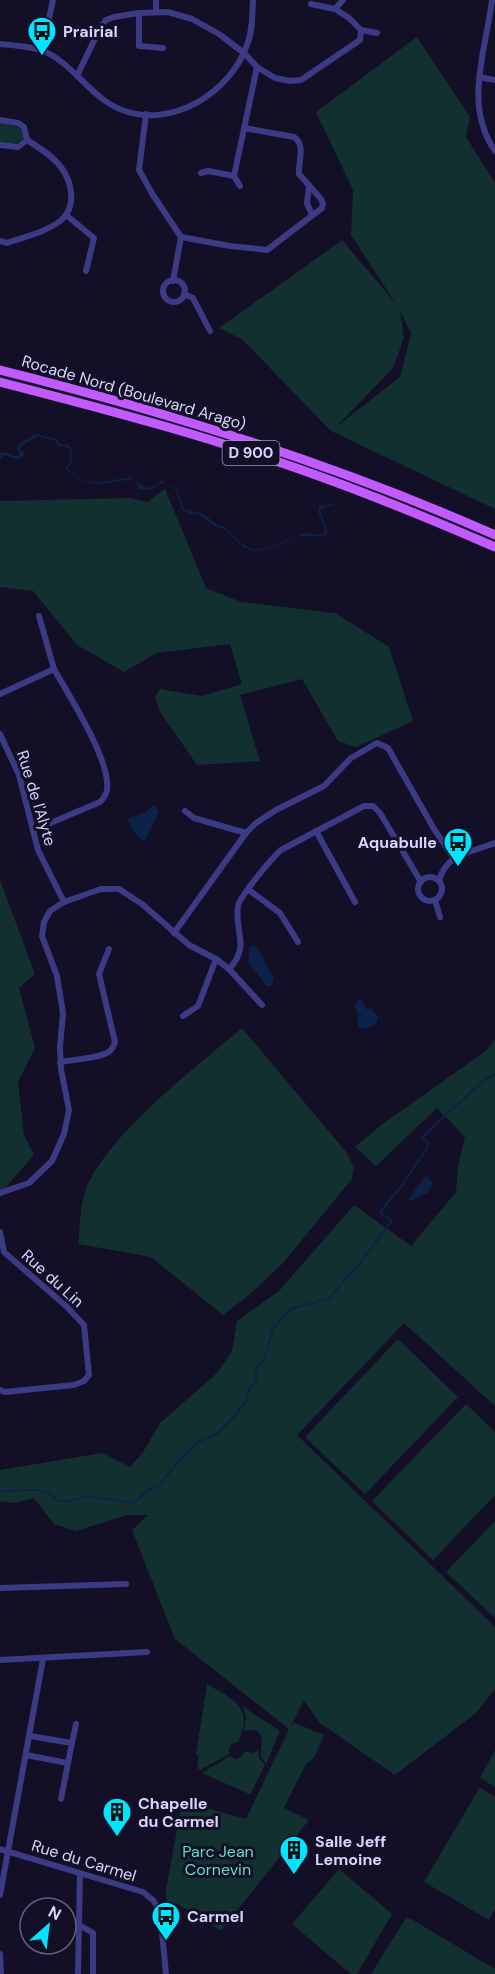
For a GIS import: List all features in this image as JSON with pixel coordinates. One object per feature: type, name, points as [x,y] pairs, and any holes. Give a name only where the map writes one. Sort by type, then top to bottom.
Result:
[{"type":"main road","name":"Rocade Nord (Boulevard Arago)","points":[[0,370],[138,406],[237,436],[336,470],[495,535]]},
{"type":"main road","name":"Rocade Nord (Boulevard Arago)","points":[[0,382],[134,417],[234,447],[334,481],[495,547]]},
{"type":"street","points":[[42,51],[53,0]]},
{"type":"street","points":[[156,0],[156,11]]},
{"type":"street","points":[[0,44],[42,51],[58,60],[97,94],[121,110],[146,114],[178,111],[209,95],[237,67],[252,26],[253,0]]},
{"type":"street","points":[[335,9],[343,0]]},
{"type":"street","points":[[492,0],[479,77],[481,121],[495,151]]},
{"type":"street","points":[[311,4],[335,9],[361,30],[377,33]]},
{"type":"street","points":[[77,76],[100,28],[106,20],[114,17],[156,11],[192,19],[219,34],[244,53],[257,67],[275,78],[290,81],[301,80],[360,39],[361,30]]},
{"type":"street","points":[[139,13],[140,46],[163,48]]},
{"type":"street","points":[[240,186],[234,176],[257,67]]},
{"type":"street","points":[[479,77],[495,80]]},
{"type":"street","points":[[146,114],[140,170],[153,195],[181,237],[173,281]]},
{"type":"street","points":[[0,120],[18,123],[24,127],[27,140],[46,152],[61,167],[71,190],[71,208],[58,223],[7,243],[0,241]]},
{"type":"street","points":[[181,237],[267,250],[321,208],[323,204],[321,199],[299,174],[301,145],[299,140],[294,137],[244,128]]},
{"type":"street","points":[[0,145],[18,147],[27,140]]},
{"type":"street","points":[[201,173],[208,171],[234,176]]},
{"type":"street","points":[[309,186],[307,203],[312,215]]},
{"type":"street","points":[[66,215],[94,238],[86,271]]},
{"type":"street","points":[[173,281],[182,285],[184,294],[176,302],[166,299],[163,289],[167,283],[173,281]]},
{"type":"street","points":[[184,294],[193,298],[210,331]]},
{"type":"street","points":[[34,830],[100,802],[105,797],[108,788],[96,745],[54,669],[39,616]]},
{"type":"street","points":[[0,694],[54,669]]},
{"type":"street","name":"Rue de l'Alyte","points":[[0,734],[19,775],[38,850],[64,902]]},
{"type":"street","points":[[174,933],[246,833],[256,823],[276,810],[324,786],[351,758],[377,743],[388,748],[434,829],[453,857]]},
{"type":"street","points":[[229,969],[238,960],[241,950],[238,906],[272,858],[281,850],[364,806],[373,806],[380,813],[421,882]]},
{"type":"street","points":[[185,811],[194,818],[246,833]]},
{"type":"street","points":[[316,831],[355,902]]},
{"type":"street","points":[[439,881],[432,877],[421,882],[418,890],[421,897],[428,901],[439,898],[442,891],[439,881],[444,867],[453,857],[495,843]]},
{"type":"street","points":[[0,1193],[29,1183],[52,1161],[64,1134],[69,1110],[60,1062],[63,1013],[57,976],[42,936],[44,922],[50,911],[64,902],[101,889],[119,889],[142,904],[189,945],[216,959],[229,969],[262,1005]]},
{"type":"street","points":[[249,890],[280,913],[298,942]]},
{"type":"street","points":[[435,900],[440,917]]},
{"type":"street","points":[[60,1062],[101,1054],[111,1051],[114,1046],[99,974],[109,949]]},
{"type":"street","points":[[183,1017],[198,1006],[216,959]]},
{"type":"street","name":"Rue du Lin","points":[[0,1232],[2,1255],[66,1306],[84,1325],[89,1376],[75,1385],[5,1392],[0,1390]]},
{"type":"street","points":[[0,1588],[126,1584]]},
{"type":"street","points":[[0,1660],[147,1652]]},
{"type":"street","points":[[0,1895],[43,1659]]},
{"type":"street","points":[[61,1799],[76,1724]]},
{"type":"street","points":[[30,1736],[72,1743]]},
{"type":"street","points":[[26,1755],[68,1763]]},
{"type":"street","name":"Rue du Carmel","points":[[0,1849],[143,1892],[153,1900],[160,1911],[166,1974]]},
{"type":"street","points":[[78,1974],[80,1873]]},
{"type":"street","points":[[79,1925],[93,1934],[93,1974]]},
{"type":"street","points":[[0,1954],[1,1974]]},
{"type":"green space","points":[[417,37],[470,117],[466,137],[495,183],[495,509],[331,431],[243,340],[219,328],[342,240],[396,304],[351,235],[353,190],[316,112]],"holes":[[[400,311],[411,333],[400,377],[336,427],[393,368],[404,338]]]},
{"type":"green space","points":[[0,122],[18,127],[24,132],[24,138],[13,145],[0,142]]},
{"type":"green space","points":[[165,489],[206,588],[241,602],[335,613],[389,647],[413,721],[356,747],[338,741],[302,679],[240,695],[260,761],[197,765],[160,712],[155,697],[160,689],[202,696],[242,684],[230,644],[157,653],[124,672],[77,645],[33,591],[0,587],[0,501],[130,498],[147,502]]},
{"type":"green space","points":[[0,880],[35,974],[19,988],[35,1048],[18,1082],[24,1135],[34,1155],[6,1187],[0,1190]]},
{"type":"green space","points":[[242,1028],[347,1153],[354,1168],[352,1179],[283,1263],[248,1296],[223,1315],[151,1257],[78,1244],[81,1208],[86,1189],[97,1168],[113,1146],[155,1102]]},
{"type":"green space","name":"Parc Jean Cornevin","points":[[495,1039],[495,1406],[404,1323],[297,1435],[495,1627],[495,1689],[476,1713],[395,1775],[320,1723],[304,1700],[291,1726],[295,1723],[324,1735],[314,1758],[306,1764],[284,1808],[309,1820],[221,1931],[176,1903],[167,1908],[166,1890],[182,1801],[246,1819],[289,1729],[175,1639],[132,1530],[148,1515],[127,1515],[76,1531],[54,1524],[34,1498],[15,1503],[0,1501],[0,1470],[102,1453],[130,1467],[143,1452],[160,1423],[216,1374],[232,1351],[237,1321],[279,1291],[354,1205],[411,1246],[456,1192],[458,1166],[465,1137],[437,1108],[376,1166],[355,1147],[381,1125],[487,1050]]},
{"type":"green space","points":[[398,1339],[458,1397],[365,1494],[305,1437]]},
{"type":"green space","points":[[466,1404],[495,1432],[495,1495],[433,1560],[372,1501]]},
{"type":"green space","points":[[495,1521],[495,1618],[446,1572]]},
{"type":"green space","points":[[207,1684],[237,1704],[243,1715],[244,1725],[239,1741],[231,1744],[229,1754],[200,1770],[197,1767],[199,1756],[196,1754]]},
{"type":"green space","points":[[242,1706],[280,1731],[266,1764],[261,1756],[262,1741],[258,1732],[244,1731],[246,1717]]},
{"type":"green space","points":[[258,1750],[259,1758],[265,1765],[249,1794],[202,1773],[230,1756],[237,1759],[245,1751],[253,1753]]},
{"type":"green space","points":[[495,1750],[495,1787],[480,1778]]},
{"type":"green space","points":[[480,1787],[495,1797],[495,1909],[489,1920],[424,1882]]},
{"type":"green space","points":[[339,1869],[392,1914],[357,1974],[351,1974],[292,1924]]},
{"type":"green space","points":[[406,1918],[495,1969],[495,1974],[371,1974]]},
{"type":"water","points":[[35,434],[57,439],[60,444],[68,445],[71,448],[72,462],[68,469],[82,480],[105,482],[130,477],[148,488],[161,481],[177,489],[184,509],[202,513],[220,527],[224,526],[241,543],[253,550],[268,548],[305,533],[322,535],[325,532],[319,506],[339,503],[320,509],[327,534],[323,536],[300,536],[268,549],[252,551],[243,547],[225,529],[216,527],[198,514],[190,514],[182,510],[176,490],[164,483],[158,484],[151,490],[138,489],[139,485],[132,479],[97,484],[80,480],[73,475],[66,468],[70,462],[70,450],[67,447],[58,446],[56,441],[37,436],[20,447],[24,453],[23,457],[17,459],[4,455],[0,459],[0,453],[3,452],[14,456],[20,455],[18,445]]},
{"type":"water","points":[[154,805],[159,812],[144,842],[136,835],[127,819],[146,812]]},
{"type":"water","points":[[253,945],[258,949],[274,978],[271,986],[267,986],[249,964],[249,948]]},
{"type":"water","points":[[359,998],[365,1005],[365,1009],[371,1009],[378,1016],[376,1024],[366,1029],[359,1027],[357,1022],[359,1016],[355,1006]]},
{"type":"water","points":[[426,1176],[434,1184],[427,1193],[411,1201],[408,1199]]},
{"type":"waterway","points":[[0,1491],[38,1490],[52,1495],[58,1501],[70,1501],[87,1496],[134,1503],[150,1489],[158,1487],[196,1443],[218,1433],[245,1403],[250,1387],[256,1382],[255,1371],[264,1360],[273,1329],[285,1314],[293,1308],[329,1299],[356,1269],[392,1221],[380,1212],[401,1187],[426,1150],[429,1143],[423,1139],[426,1133],[483,1081],[495,1075]]},
{"type":"place","name":"Prairial","points":[[42,56]]},
{"type":"place","name":"Aquabulle","points":[[458,868]]},
{"type":"place","name":"Chapelle du Carmel","points":[[117,1838]]},
{"type":"place","name":"Salle Jeff Lemoine","points":[[294,1876]]},
{"type":"place","name":"Carmel","points":[[166,1942]]}]
